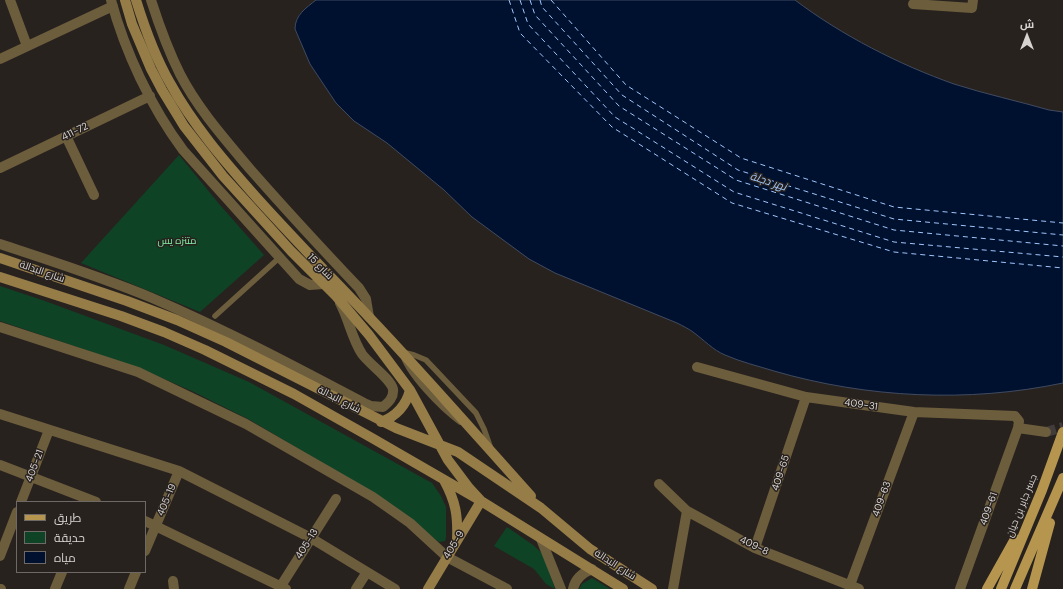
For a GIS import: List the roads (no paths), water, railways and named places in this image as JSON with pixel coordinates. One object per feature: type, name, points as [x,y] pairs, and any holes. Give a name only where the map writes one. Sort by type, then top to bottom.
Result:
[{"type":"main road","name":"شارع 15","points":[[125,0],[132,24],[150,69],[184,126],[219,171],[295,248],[327,274],[369,317],[541,508]]},
{"type":"main road","name":"شارع 15","points":[[136,0],[147,33],[162,67],[190,115],[323,284],[336,296],[360,325],[410,390],[439,445],[458,474],[481,501]]},
{"type":"main road","name":"شارع البدالة","points":[[0,258],[133,303],[183,323],[226,342],[381,422],[466,456],[541,508],[590,549],[652,589]]},
{"type":"main road","name":"شارع البدالة","points":[[0,277],[143,324],[185,341],[300,398],[481,501],[623,589]]},
{"type":"main road","points":[[360,325],[369,317]]},
{"type":"main road","points":[[381,422],[395,415],[400,410],[408,398],[410,390]]},
{"type":"main road","name":"جسر جابر بن حيان","points":[[1001,589],[1042,490],[1063,432]]},
{"type":"main road","points":[[1032,589],[1063,478]]},
{"type":"main road","points":[[443,479],[452,494],[455,504],[457,540]]},
{"type":"main road","points":[[987,589],[1042,490]]},
{"type":"main road","points":[[1015,589],[1058,493]]},
{"type":"main road","name":"405-9","points":[[428,589],[481,501]]},
{"type":"street","points":[[10,0],[27,46]]},
{"type":"street","points":[[151,0],[162,32],[180,73],[208,118],[287,212],[360,288],[368,305],[369,317]]},
{"type":"street","points":[[913,4],[972,8],[973,0]]},
{"type":"street","points":[[0,59],[112,3],[129,52],[150,96],[165,124],[183,150],[302,282],[314,286],[323,284]]},
{"type":"street","name":"411-72","points":[[0,168],[150,96]]},
{"type":"street","points":[[66,136],[94,195]]},
{"type":"street","points":[[0,244],[69,267],[150,298],[210,324],[364,403],[371,406],[383,407],[391,399],[393,394],[392,386],[363,355],[336,296]]},
{"type":"street","points":[[327,274],[336,264]]},
{"type":"street","points":[[0,327],[138,372],[246,424],[373,497],[410,523],[447,557],[507,589]]},
{"type":"street","name":"409-31","points":[[697,367],[806,397],[914,412],[1015,416],[1018,421],[1018,428]]},
{"type":"street","name":"409-65","points":[[756,548],[806,397]]},
{"type":"street","name":"409-63","points":[[854,587],[914,412]]},
{"type":"street","points":[[0,414],[179,471],[311,538],[395,589]]},
{"type":"street","points":[[1018,428],[1046,432]]},
{"type":"street","name":"409-61","points":[[960,589],[1018,428]]},
{"type":"street","name":"405-21","points":[[21,501],[49,430]]},
{"type":"street","points":[[0,465],[93,501]]},
{"type":"street","name":"405-19","points":[[146,549],[179,471]]},
{"type":"street","name":"409-8","points":[[659,484],[687,511],[756,548],[854,587]]},
{"type":"street","name":"405-13","points":[[282,588],[336,499]]},
{"type":"street","points":[[673,589],[687,511]]},
{"type":"street","points":[[146,521],[282,588]]},
{"type":"street","points":[[0,556],[15,523]]},
{"type":"street","points":[[541,539],[561,589]]},
{"type":"street","points":[[572,589],[578,577],[584,572],[592,570]]},
{"type":"street","points":[[356,589],[367,572]]},
{"type":"street","points":[[55,589],[62,573]]},
{"type":"street","points":[[129,589],[136,573]]},
{"type":"lane","points":[[215,316],[279,258]]},
{"type":"lane","points":[[402,352],[414,354],[426,360],[476,413],[484,429],[491,451]]},
{"type":"water","name":"نهر دجلة","points":[[316,0],[795,0],[851,37],[913,68],[966,88],[1049,110],[1063,112],[1063,383],[991,393],[918,395],[881,392],[809,380],[750,364],[725,355],[677,323],[555,273],[529,259],[472,217],[444,190],[387,143],[354,121],[336,103],[310,64],[295,29],[295,24],[299,16]]},
{"type":"tunnel","points":[[1046,432],[1063,427]]},
{"type":"park label","name":"متنزه يس","points":[[177,241]]}]
